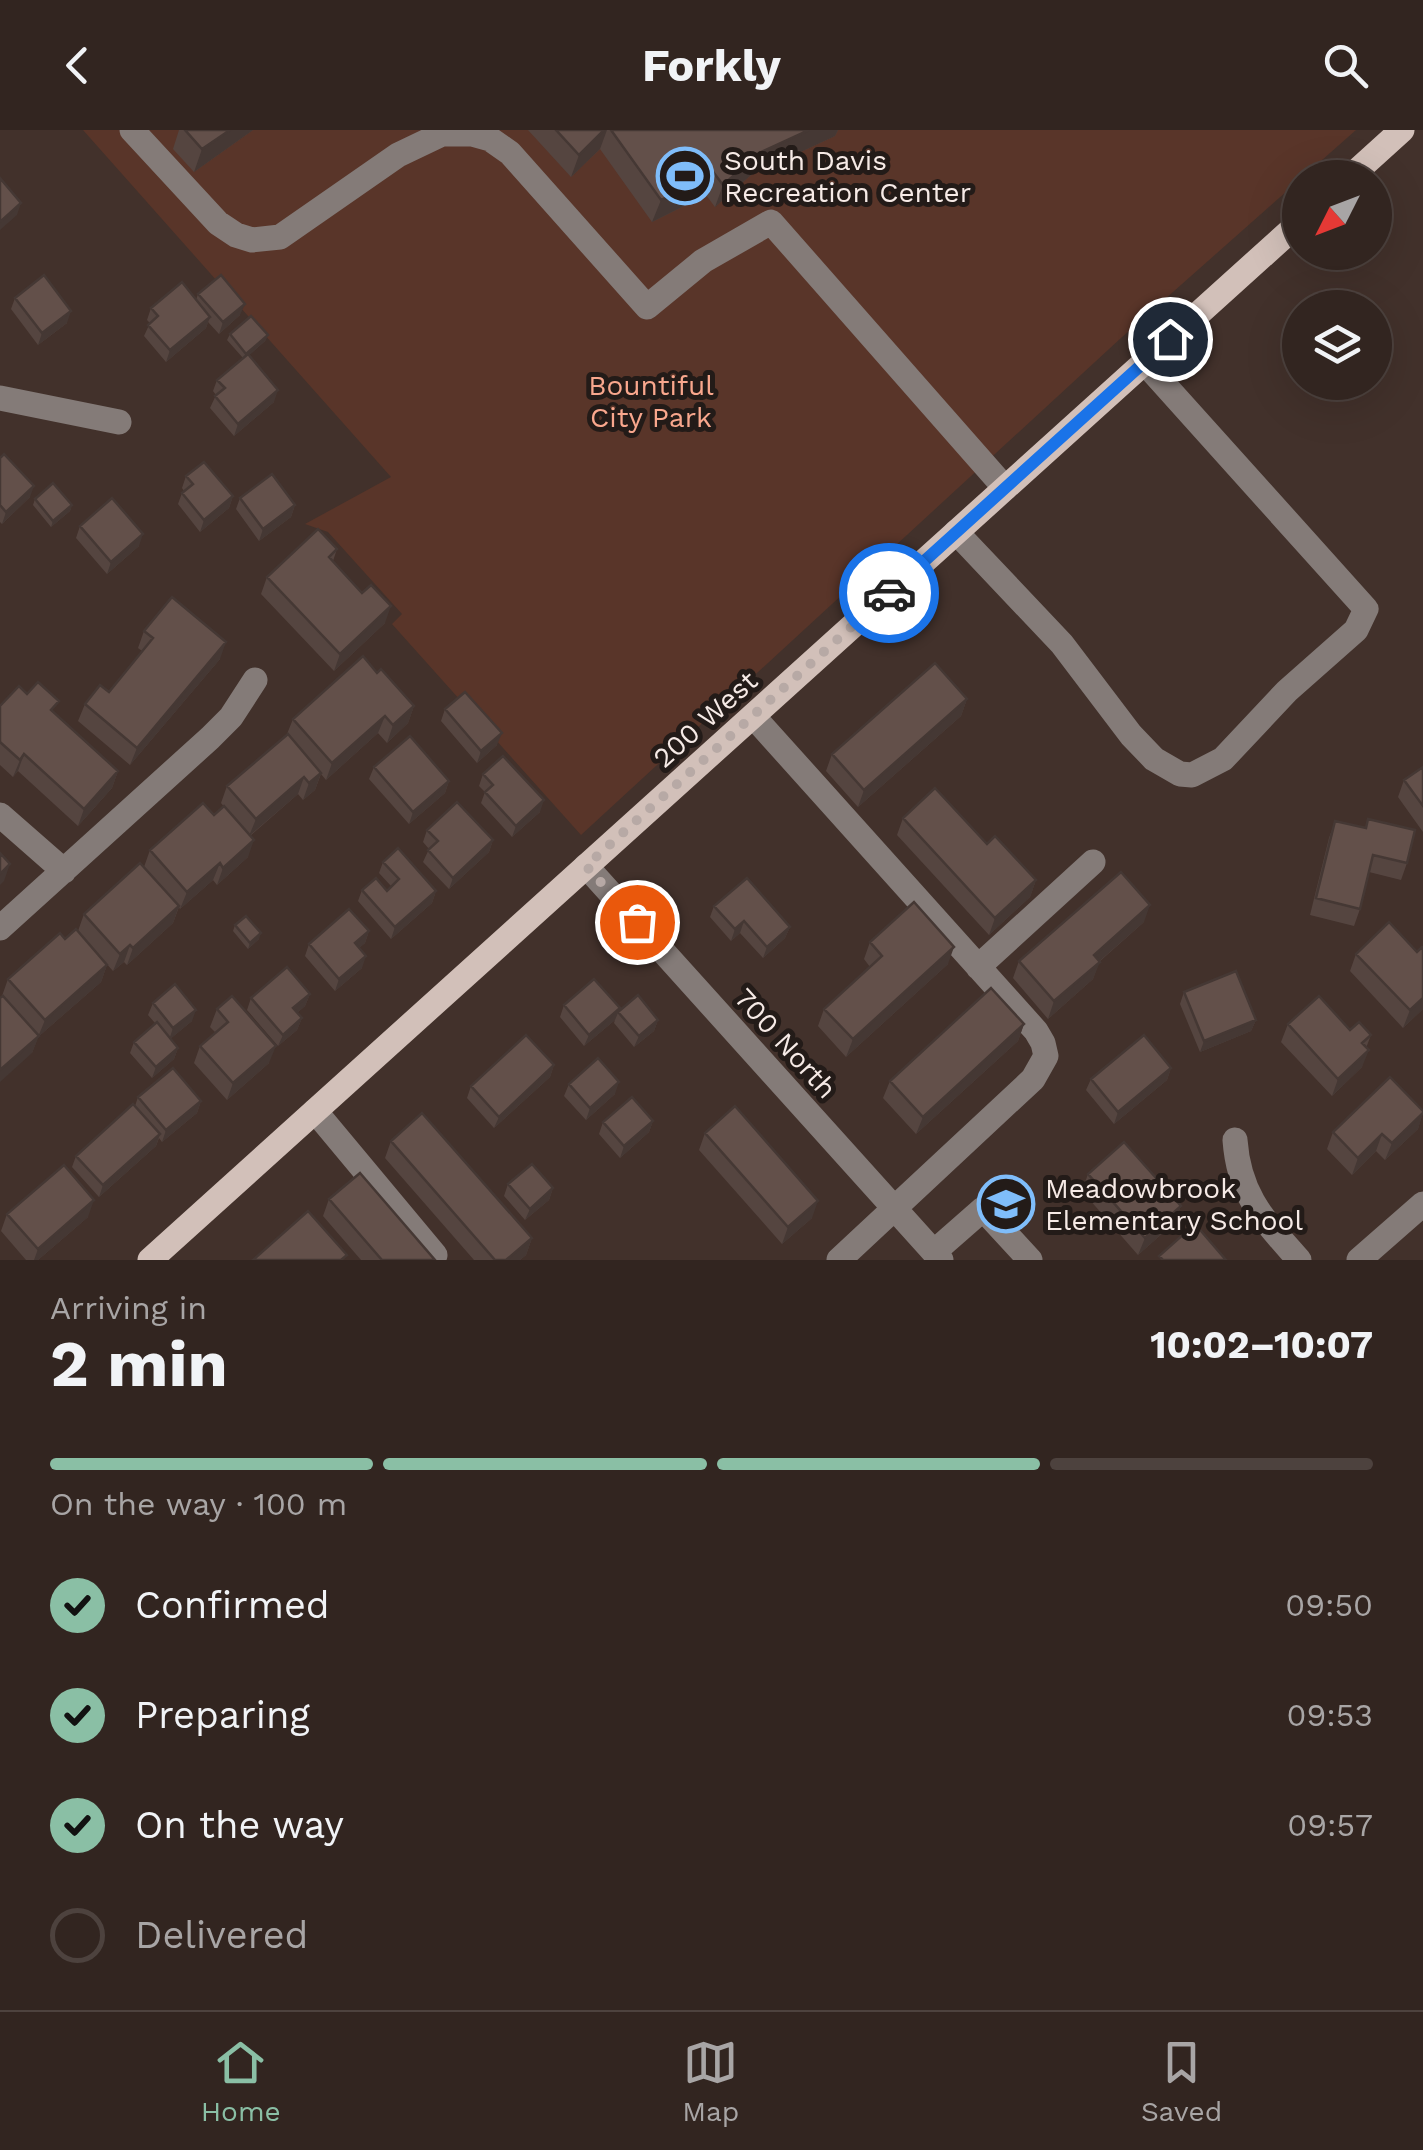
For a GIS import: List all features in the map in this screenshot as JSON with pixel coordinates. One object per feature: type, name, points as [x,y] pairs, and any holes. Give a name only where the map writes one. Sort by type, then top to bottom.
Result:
[{"type":"main road","points":[[1370,160],[1402,130]]},
{"type":"main road","name":"200 West","points":[[150,1260],[1282,238]]},
{"type":"street","points":[[132,130],[218,223],[252,240],[280,237],[398,155],[442,134],[472,134],[490,139],[510,153],[647,307],[703,261],[771,222],[1005,488]]},
{"type":"street","points":[[956,532],[1072,656],[1117,719],[1154,759],[1167,768],[1192,775],[1223,758],[1286,691],[1356,630],[1366,608],[1144,362]]},
{"type":"street","points":[[0,398],[120,422]]},
{"type":"street","points":[[0,928],[231,717],[256,680]]},
{"type":"street","points":[[753,716],[978,967],[1043,1043],[1046,1056],[1042,1068],[839,1260]]},
{"type":"street","points":[[0,815],[64,871]]},
{"type":"street","points":[[978,967],[1093,862]]},
{"type":"street","name":"700 North","points":[[586,866],[938,1256]]},
{"type":"street","points":[[315,1112],[435,1254]]},
{"type":"street","points":[[1235,1140],[1237,1170],[1248,1197],[1299,1260]]},
{"type":"street","points":[[1359,1260],[1423,1204]]},
{"type":"street","points":[[938,1256],[983,1209],[1030,1260]]},
{"type":"green space","name":"Bountiful City Park","points":[[83,130],[1356,130],[1322,160],[1282,160],[1282,195],[1121,338],[581,835],[392,624],[402,614],[328,532],[305,524],[391,477]]},
{"type":"building","points":[[185,130],[230,130],[202,149]]},
{"type":"building","points":[[556,130],[604,130],[579,155]]},
{"type":"building","points":[[611,130],[809,130],[759,153],[723,185],[714,173],[661,200]]},
{"type":"building","points":[[0,178],[21,203],[0,222]]},
{"type":"building","points":[[44,275],[71,311],[42,333],[15,298]]},
{"type":"building","points":[[221,275],[245,304],[223,322],[198,294]]},
{"type":"building","points":[[182,282],[210,317],[170,350],[148,325],[158,316],[151,308]]},
{"type":"building","points":[[251,316],[268,335],[246,354],[230,334]]},
{"type":"building","points":[[248,354],[278,390],[238,424],[215,396],[225,388],[217,380]]},
{"type":"building","points":[[4,454],[34,486],[6,512],[0,505],[0,458]]},
{"type":"building","points":[[204,462],[233,496],[204,520],[182,493],[193,484],[186,476]]},
{"type":"building","points":[[272,474],[295,505],[263,529],[240,498]]},
{"type":"building","points":[[53,483],[72,505],[53,521],[35,499]]},
{"type":"building","points":[[112,498],[143,534],[111,562],[80,526]]},
{"type":"building","points":[[318,529],[337,549],[329,557],[362,593],[371,585],[391,606],[340,654],[267,577]]},
{"type":"building","points":[[172,597],[226,642],[137,748],[85,704],[100,685],[109,692],[153,638],[144,631]]},
{"type":"building","points":[[363,656],[377,673],[381,669],[414,706],[393,725],[385,716],[332,763],[293,719]]},
{"type":"building","points":[[935,663],[967,699],[864,790],[832,754]]},
{"type":"building","points":[[38,682],[59,701],[51,710],[118,771],[84,809],[24,754],[20,760],[0,742],[0,706],[19,686],[27,694]]},
{"type":"building","points":[[465,692],[502,733],[481,751],[445,709]]},
{"type":"building","points":[[288,734],[321,773],[309,783],[304,777],[256,819],[227,786]]},
{"type":"building","points":[[410,736],[449,781],[413,812],[374,767]]},
{"type":"building","points":[[503,756],[544,800],[516,826],[485,792],[493,785],[483,774]]},
{"type":"building","points":[[1423,767],[1423,806],[1404,780]]},
{"type":"building","points":[[935,788],[987,844],[995,836],[1036,880],[995,918],[903,818]]},
{"type":"building","points":[[457,802],[493,840],[453,878],[428,850],[438,841],[427,830]]},
{"type":"building","points":[[203,803],[214,815],[224,806],[254,840],[223,868],[220,863],[187,892],[150,850]]},
{"type":"building","points":[[1368,819],[1415,830],[1407,863],[1373,855],[1360,909],[1316,898],[1335,821],[1366,828]]},
{"type":"building","points":[[398,848],[436,891],[395,927],[362,890],[376,878],[387,891],[399,879],[383,862]]},
{"type":"building","points":[[0,853],[10,864],[0,874]]},
{"type":"building","points":[[140,863],[179,906],[133,948],[130,945],[120,954],[84,914]]},
{"type":"building","points":[[1121,872],[1150,905],[1094,955],[1100,962],[1054,1001],[1019,961]]},
{"type":"building","points":[[747,878],[790,927],[767,947],[744,921],[735,929],[714,906]]},
{"type":"building","points":[[914,902],[954,947],[853,1039],[824,1009],[882,956],[870,942]]},
{"type":"building","points":[[349,909],[369,931],[355,943],[366,956],[339,979],[309,944]]},
{"type":"building","points":[[246,916],[261,933],[250,943],[235,925]]},
{"type":"building","points":[[1389,922],[1417,952],[1423,948],[1423,998],[1410,1010],[1356,954]]},
{"type":"building","points":[[76,929],[107,965],[45,1020],[8,979],[60,933],[65,939]]},
{"type":"building","points":[[287,967],[310,994],[293,1008],[302,1018],[283,1035],[251,998]]},
{"type":"building","points":[[1236,971],[1256,1020],[1204,1041],[1184,992]]},
{"type":"building","points":[[594,979],[620,1008],[589,1035],[564,1005]]},
{"type":"building","points":[[175,984],[196,1010],[173,1028],[153,1003]]},
{"type":"building","points":[[991,988],[1024,1024],[923,1117],[890,1081]]},
{"type":"building","points":[[638,995],[658,1020],[639,1036],[618,1012]]},
{"type":"building","points":[[3,996],[39,1036],[0,1070],[0,998]]},
{"type":"building","points":[[232,996],[276,1046],[233,1083],[200,1046],[228,1022],[217,1009]]},
{"type":"building","points":[[1319,996],[1350,1030],[1359,1022],[1371,1035],[1362,1043],[1369,1050],[1338,1079],[1288,1024]]},
{"type":"building","points":[[157,1022],[178,1048],[156,1067],[134,1042]]},
{"type":"building","points":[[526,1035],[554,1065],[499,1117],[471,1086]]},
{"type":"building","points":[[1144,1035],[1171,1068],[1118,1112],[1091,1079]]},
{"type":"building","points":[[598,1058],[619,1082],[590,1108],[569,1084]]},
{"type":"building","points":[[173,1068],[201,1101],[166,1130],[138,1097]]},
{"type":"building","points":[[1390,1077],[1423,1113],[1392,1143],[1382,1134],[1358,1158],[1333,1132]]},
{"type":"building","points":[[632,1097],[653,1121],[624,1146],[603,1122]]},
{"type":"building","points":[[133,1104],[160,1134],[103,1185],[76,1156]]},
{"type":"building","points":[[735,1106],[818,1201],[788,1227],[705,1133]]},
{"type":"building","points":[[422,1113],[532,1238],[506,1260],[495,1260],[391,1141]]},
{"type":"building","points":[[1124,1142],[1181,1206],[1145,1238],[1088,1174]]},
{"type":"building","points":[[532,1164],[553,1188],[530,1209],[508,1184]]},
{"type":"building","points":[[64,1165],[94,1200],[38,1249],[7,1214]]},
{"type":"building","points":[[360,1173],[435,1260],[382,1260],[329,1199]]},
{"type":"building","points":[[308,1211],[347,1255],[341,1260],[253,1260]]},
{"type":"building","points":[[1195,1224],[1226,1260],[1163,1260],[1159,1256]]},
{"type":"way so far","points":[[637,922],[586,866],[889,593]]},
{"type":"place","name":"South Davis Recreation Center","points":[[685,176]]},
{"type":"place","name":"Meadowbrook Elementary School","points":[[1006,1204]]},
{"type":"route","points":[[889,593],[1170,339]]}]
